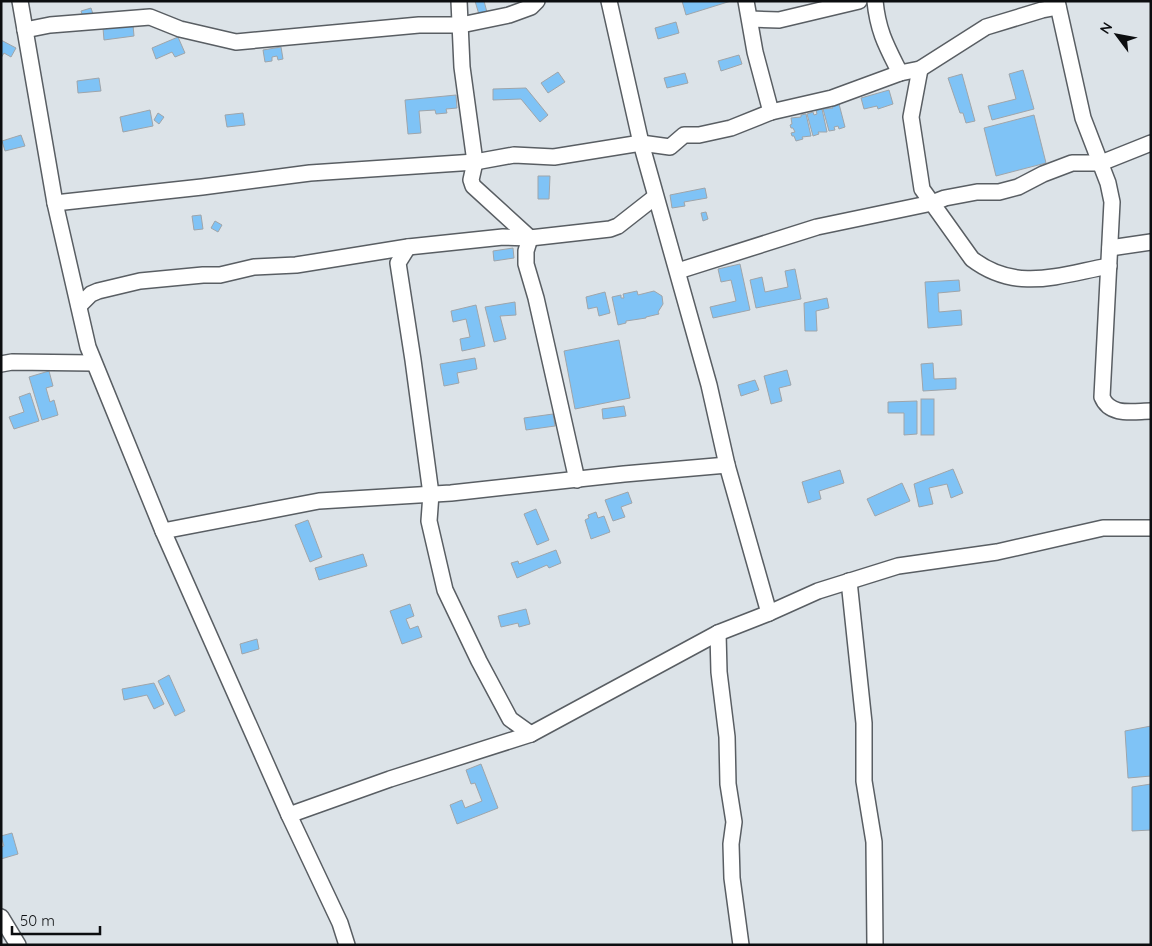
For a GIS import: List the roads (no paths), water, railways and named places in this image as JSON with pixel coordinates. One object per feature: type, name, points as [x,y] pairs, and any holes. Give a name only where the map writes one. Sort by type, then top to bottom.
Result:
[{"type":"street","points":[[20,1],[55,203],[93,362],[163,531],[340,922],[347,945]]},
{"type":"street","points":[[459,1],[462,68],[475,162],[471,180],[473,186],[530,238]]},
{"type":"street","points":[[25,30],[50,25],[150,17],[180,29],[236,42],[410,26],[460,25],[509,15],[532,7],[538,1]]},
{"type":"street","points":[[610,1],[655,198],[678,272],[709,385],[727,465],[770,614]]},
{"type":"street","points":[[746,1],[755,52],[771,112]]},
{"type":"street","points":[[750,20],[779,20],[859,1]]},
{"type":"street","points":[[875,1],[883,40],[900,73]]},
{"type":"street","points":[[55,203],[310,173],[475,162],[514,155],[554,156],[641,143],[670,147],[684,135],[699,135],[731,128],[771,112],[832,98],[900,73],[920,69],[986,27],[1057,4],[1083,118],[1101,163],[1112,202],[1102,397],[1105,404],[1111,409],[1119,411],[1151,411]]},
{"type":"street","points":[[920,69],[911,117],[922,189],[972,259],[983,267],[1008,277],[1032,280],[1109,266]]},
{"type":"street","points":[[678,272],[817,227],[932,203],[946,198],[977,192],[999,192],[1018,187],[1043,174],[1072,163],[1101,163],[1151,143]]},
{"type":"street","points":[[79,306],[91,294],[98,291],[140,281],[220,275],[254,268],[296,265],[408,247],[503,237],[530,238],[610,229],[618,226],[655,198]]},
{"type":"street","points":[[530,238],[526,252],[526,264],[536,298],[577,480]]},
{"type":"street","points":[[1110,248],[1151,242]]},
{"type":"street","points":[[408,247],[398,263],[414,360],[431,494],[429,521],[445,590],[479,661],[510,719],[532,734]]},
{"type":"street","points":[[1,364],[12,362],[93,362]]},
{"type":"street","points":[[163,531],[319,501],[431,494],[727,465]]},
{"type":"street","points":[[290,815],[390,779],[532,734],[718,633],[770,614],[818,591],[898,566],[997,552],[1103,528],[1151,528]]},
{"type":"street","points":[[849,581],[864,723],[864,781],[874,842],[875,945]]},
{"type":"street","points":[[718,633],[719,672],[727,737],[728,784],[734,822],[731,844],[732,878],[741,945]]},
{"type":"street","points":[[1,917],[18,945]]}]
